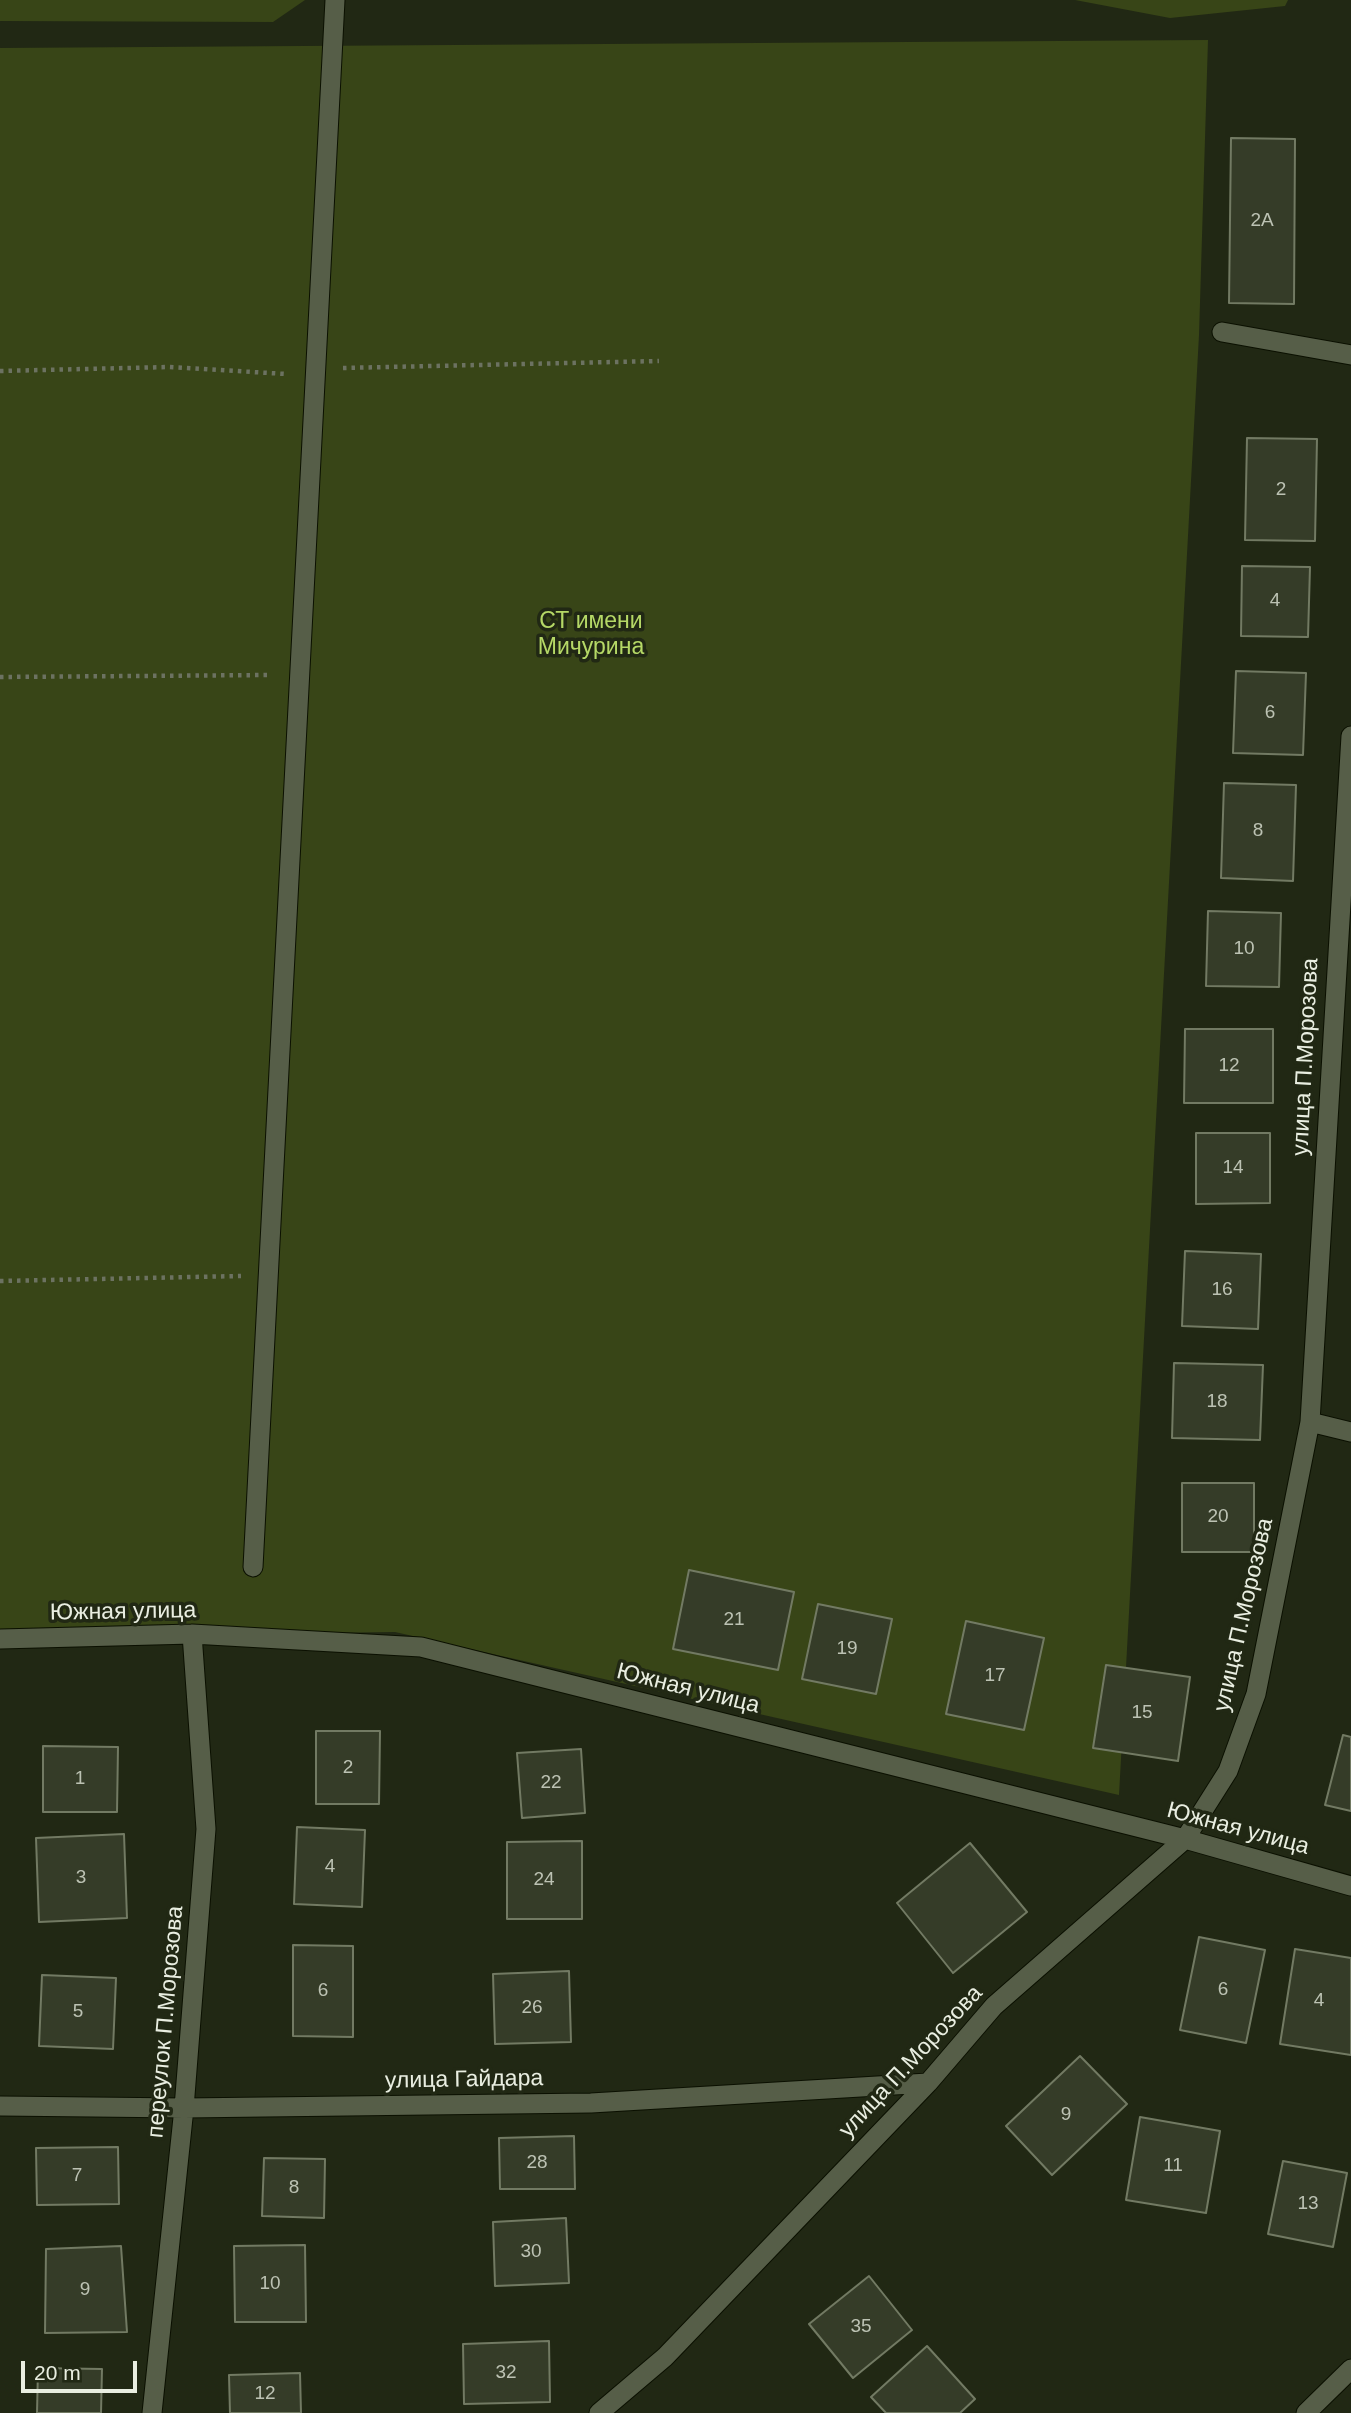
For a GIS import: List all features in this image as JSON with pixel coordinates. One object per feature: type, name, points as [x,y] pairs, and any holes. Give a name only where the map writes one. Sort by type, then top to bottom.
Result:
[{"type":"street","points":[[253,1567],[335,0]]},
{"type":"street","points":[[1222,332],[1351,355]]},
{"type":"street","name":"улица П.Морозова","points":[[599,2413],[665,2357],[928,2083],[994,2006],[1185,1839],[1228,1771],[1256,1694],[1310,1422],[1351,736]]},
{"type":"street","points":[[1310,1422],[1351,1432]]},
{"type":"street","name":"Южная улица","points":[[0,1639],[192,1634],[421,1647],[1185,1839],[1351,1886]]},
{"type":"street","name":"переулок П.Морозова","points":[[152,2413],[184,2108],[206,1829],[192,1634]]},
{"type":"street","name":"улица Гайдара","points":[[0,2106],[184,2108],[591,2103],[928,2083]]},
{"type":"street","points":[[1306,2413],[1351,2370]]},
{"type":"path","points":[[0,677],[264,676],[302,669]]},
{"type":"path","points":[[0,1280],[267,1276]]},
{"type":"green space","points":[[0,0],[305,0],[273,22],[0,21]]},
{"type":"green space","points":[[1075,0],[1288,0],[1285,6],[1170,18]]},
{"type":"green space","name":"СТ имени Мичурина","points":[[1208,40],[1199,335],[1119,1795],[395,1632],[0,1637],[0,48]]},
{"type":"building","points":[[1231,138],[1295,139],[1294,304],[1229,303]]},
{"type":"building","points":[[1247,438],[1317,439],[1315,541],[1245,540]]},
{"type":"building","points":[[1242,566],[1310,567],[1308,637],[1241,636]]},
{"type":"building","points":[[1236,671],[1306,673],[1303,755],[1233,753]]},
{"type":"building","points":[[1224,783],[1296,785],[1293,881],[1221,878]]},
{"type":"building","points":[[1208,911],[1281,913],[1279,987],[1206,986]]},
{"type":"building","points":[[1185,1029],[1273,1029],[1273,1103],[1184,1103]]},
{"type":"building","points":[[1196,1133],[1270,1133],[1270,1203],[1196,1204]]},
{"type":"building","points":[[1185,1251],[1261,1254],[1258,1329],[1182,1326]]},
{"type":"building","points":[[1174,1363],[1263,1365],[1260,1440],[1172,1438]]},
{"type":"building","points":[[1182,1483],[1254,1483],[1254,1552],[1182,1552]]},
{"type":"building","points":[[689,1570],[794,1592],[778,1670],[673,1649]]},
{"type":"building","points":[[818,1604],[892,1619],[876,1694],[802,1679]]},
{"type":"building","points":[[966,1621],[1044,1638],[1024,1730],[946,1714]]},
{"type":"building","points":[[1106,1665],[1190,1677],[1178,1761],[1093,1748]]},
{"type":"building","points":[[316,1731],[380,1731],[379,1804],[316,1804]]},
{"type":"building","points":[[1343,1735],[1351,1737],[1351,1811],[1325,1805]]},
{"type":"building","points":[[43,1746],[118,1747],[117,1812],[43,1812]]},
{"type":"building","points":[[581,1749],[585,1813],[522,1818],[517,1753]]},
{"type":"building","points":[[297,1827],[365,1830],[362,1907],[294,1904]]},
{"type":"building","points":[[124,1834],[127,1918],[39,1922],[36,1838]]},
{"type":"building","points":[[582,1841],[582,1919],[507,1919],[507,1842]]},
{"type":"building","points":[[970,1843],[1027,1912],[953,1973],[897,1903]]},
{"type":"building","points":[[1199,1937],[1265,1950],[1246,2043],[1180,2030]]},
{"type":"building","points":[[293,1945],[353,1946],[353,2037],[293,2036]]},
{"type":"building","points":[[1295,1949],[1351,1958],[1351,2055],[1280,2044]]},
{"type":"building","points":[[569,1971],[571,2042],[495,2044],[493,1974]]},
{"type":"building","points":[[42,1975],[116,1978],[113,2049],[39,2046]]},
{"type":"building","points":[[1080,2056],[1127,2104],[1052,2175],[1006,2126]]},
{"type":"building","points":[[1140,2117],[1220,2131],[1206,2213],[1126,2200]]},
{"type":"building","points":[[574,2136],[575,2189],[500,2189],[499,2138]]},
{"type":"building","points":[[118,2147],[119,2204],[37,2205],[36,2148]]},
{"type":"building","points":[[264,2158],[325,2159],[324,2218],[262,2216]]},
{"type":"building","points":[[1283,2161],[1347,2173],[1333,2247],[1268,2234]]},
{"type":"building","points":[[566,2218],[569,2283],[495,2286],[493,2222]]},
{"type":"building","points":[[305,2245],[306,2322],[235,2322],[234,2246]]},
{"type":"building","points":[[121,2246],[127,2332],[45,2333],[46,2249]]},
{"type":"building","points":[[869,2276],[912,2330],[853,2378],[809,2324]]},
{"type":"building","points":[[549,2341],[550,2402],[464,2404],[463,2344]]},
{"type":"building","points":[[927,2346],[975,2399],[960,2413],[886,2413],[871,2397]]},
{"type":"building","points":[[38,2368],[102,2369],[101,2413],[37,2413]]},
{"type":"building","points":[[300,2373],[301,2413],[230,2413],[229,2375]]}]
